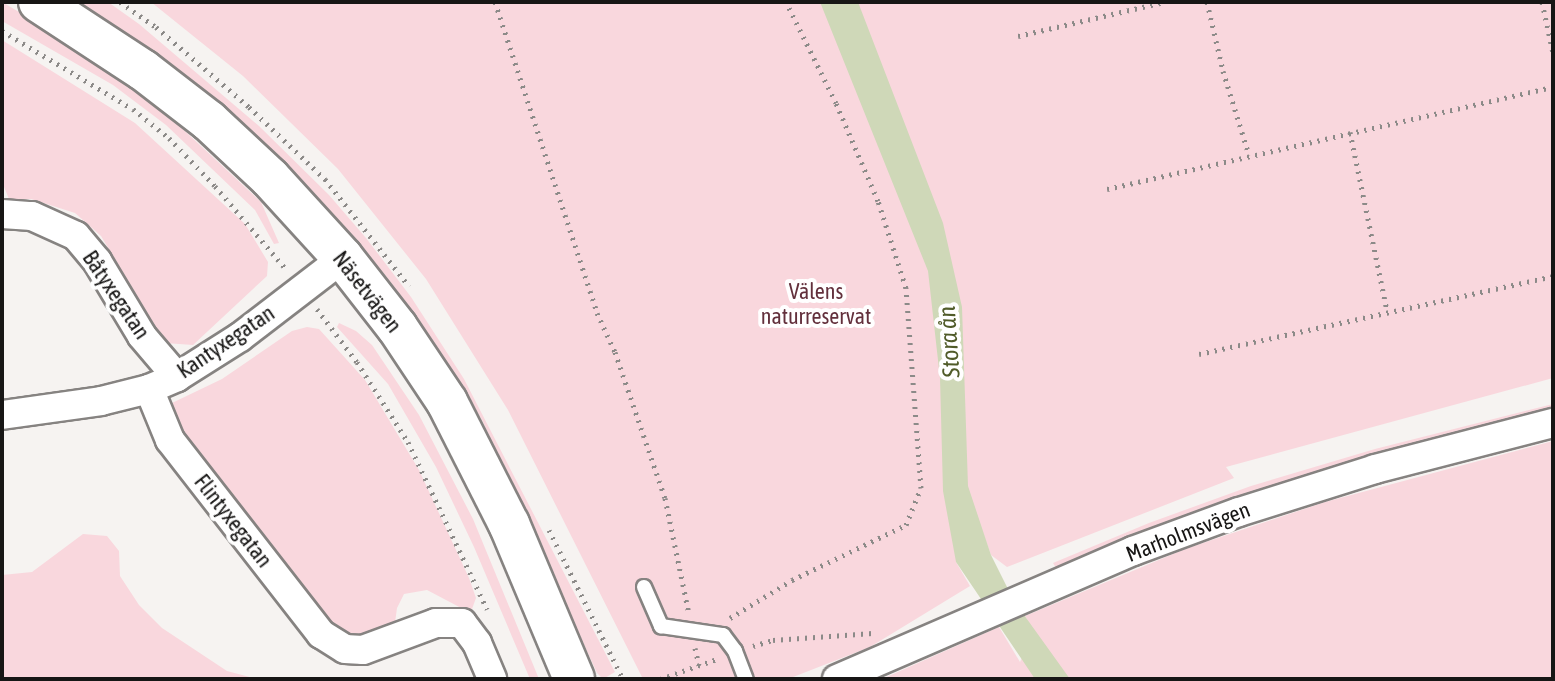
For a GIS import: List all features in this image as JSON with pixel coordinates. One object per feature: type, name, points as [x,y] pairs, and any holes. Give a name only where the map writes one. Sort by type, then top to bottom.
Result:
[{"type":"street","name":"Näsetvägen","points":[[39,2],[143,70],[209,121],[270,178],[343,258],[397,327],[447,402],[509,524],[574,679]]},
{"type":"street","name":"Båtyxegatan","points":[[2,214],[32,216],[76,236],[97,261],[142,336],[177,377]]},
{"type":"street","name":"Kantyxegatan","points":[[2,415],[101,401],[149,389],[177,377],[240,337],[343,258]]},
{"type":"street","name":"Flintyxegatan","points":[[149,389],[170,440],[321,634],[345,649],[363,650],[449,620],[469,629],[492,679]]},
{"type":"street","name":"Marholmsvägen","points":[[837,679],[1133,551],[1239,512],[1375,469],[1553,423]]},
{"type":"lane","points":[[644,587],[661,626],[723,635],[735,651],[746,679]]},
{"type":"path","points":[[495,2],[597,313],[615,352],[665,498],[699,666]]},
{"type":"path","points":[[712,631],[792,580],[906,525],[921,488],[906,288],[878,201],[836,103],[786,2]]},
{"type":"path","points":[[1018,36],[1164,2]]},
{"type":"path","points":[[1207,2],[1249,155]]},
{"type":"path","points":[[1542,2],[1553,53]]},
{"type":"path","points":[[1107,189],[1553,87]]},
{"type":"path","points":[[1350,132],[1387,311]]},
{"type":"path","points":[[1199,354],[1553,276]]},
{"type":"path","points":[[660,679],[773,640],[872,634],[887,628]]},
{"type":"green space","points":[[2,2],[79,47],[157,105],[261,202],[279,243],[274,244],[255,210],[166,125],[113,85],[2,21]]},
{"type":"green space","points":[[66,2],[108,2],[139,24],[259,126],[329,195],[366,238],[411,297],[464,379],[615,672],[603,679],[597,673],[482,420],[432,339],[386,276],[306,185],[254,137]]},
{"type":"green space","name":"Välens naturreservat","points":[[151,2],[1553,2],[1553,378],[1226,467],[1234,478],[1007,567],[991,555],[982,530],[956,562],[970,586],[870,647],[788,679],[643,679],[508,410],[426,279],[338,169],[243,76]]},
{"type":"green space","points":[[2,40],[135,123],[245,224],[268,262],[267,276],[193,345],[165,343],[101,236],[75,213],[31,199],[9,199],[2,182]]},
{"type":"green space","points":[[339,323],[356,331],[372,345],[419,415],[473,519],[539,679],[530,679],[436,467],[388,384],[337,327]]},
{"type":"green space","points":[[307,327],[319,329],[365,380],[419,470],[469,578],[476,598],[472,609],[465,610],[427,590],[404,594],[397,608],[394,630],[373,639],[342,638],[177,438],[169,414],[172,403],[222,379],[292,331]]},
{"type":"green space","points":[[1553,404],[1553,409],[1308,474],[1200,511],[1056,568],[1053,563],[1149,523],[1251,486],[1375,449]]},
{"type":"green space","points":[[1553,441],[1553,679],[882,679],[999,627],[1020,662],[1034,631],[1025,616],[1185,549],[1325,502]]},
{"type":"green space","points":[[83,534],[107,536],[119,551],[120,576],[139,605],[162,628],[227,671],[257,679],[2,679],[2,575],[32,572]]},
{"type":"water","name":"Stora ån","points":[[820,2],[858,2],[943,223],[962,307],[968,486],[991,555],[1014,601],[1070,679],[1035,679],[956,562],[943,491],[940,378],[928,271]]}]
